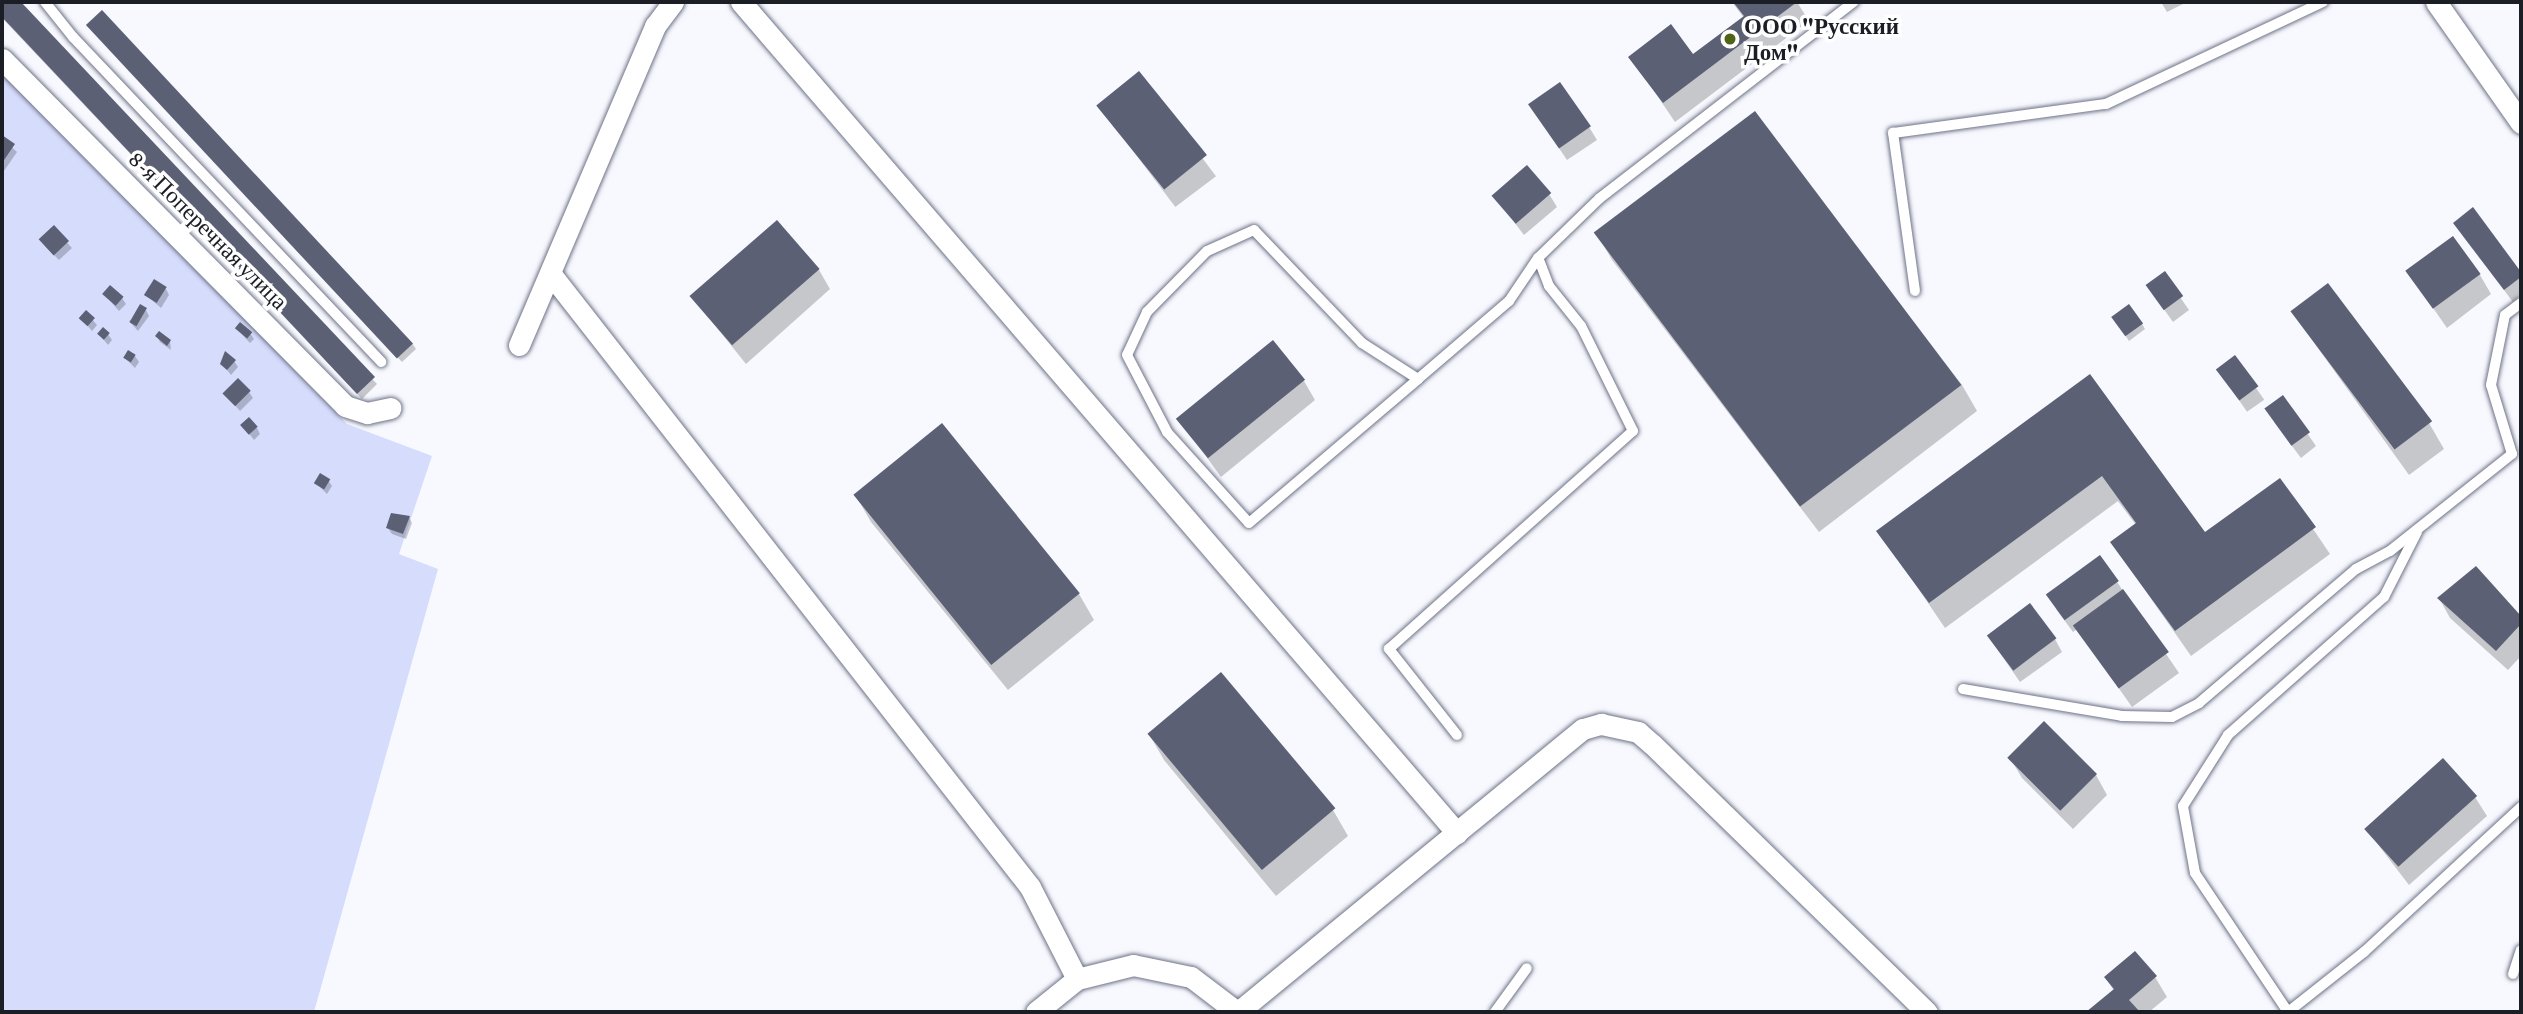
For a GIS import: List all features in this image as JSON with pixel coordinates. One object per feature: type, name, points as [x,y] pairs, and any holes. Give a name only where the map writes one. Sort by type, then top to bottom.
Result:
[{"type":"street","points":[[519,345],[654,26],[673,2]]},
{"type":"street","points":[[741,2],[1457,833]]},
{"type":"street","points":[[2436,2],[2521,123]]},
{"type":"street","name":"8-я Поперечная улица","points":[[2,59],[345,406],[367,413],[390,408]]},
{"type":"street","points":[[550,273],[1030,887],[1077,979]]},
{"type":"street","points":[[1036,1012],[1077,979],[1133,965],[1191,977],[1238,1012],[1583,729],[1620,725],[1652,744],[1927,1012]]},
{"type":"lane","points":[[45,2],[74,37],[381,362]]},
{"type":"lane","points":[[1418,379],[1362,343],[1254,230],[1207,251],[1147,312],[1127,355],[1167,432],[1249,523],[1418,379],[1509,301],[1538,258],[1600,198],[1854,2]]},
{"type":"lane","points":[[1915,291],[1893,133],[2106,104],[2323,2]]},
{"type":"lane","points":[[1457,735],[1388,649],[1633,431],[1581,326],[1549,286],[1538,258]]},
{"type":"lane","points":[[1963,689],[2122,716],[2172,717],[2199,703],[2356,569],[2390,551],[2512,454],[2491,385],[2505,316],[2521,303]]},
{"type":"lane","points":[[2420,527],[2384,597],[2228,735],[2183,806],[2195,873],[2288,1012],[2364,952],[2521,807]]},
{"type":"lane","points":[[2513,974],[2521,950]]},
{"type":"lane","points":[[1495,1012],[1527,968]]},
{"type":"shaded area","points":[[2,70],[347,424],[432,456],[399,554],[438,569],[314,1012],[2,1012]]},
{"type":"building","points":[[2,2],[21,2],[375,377],[357,394],[2,17]]},
{"type":"building","name":"ООО \"Русский Дом\"","points":[[1733,2],[1797,2],[1663,103],[1628,57],[1671,24],[1693,54],[1744,16]]},
{"type":"building","points":[[102,10],[413,343],[397,359],[86,25]]},
{"type":"building","points":[[1139,71],[1207,155],[1164,190],[1096,106]]},
{"type":"building","points":[[1560,82],[1591,126],[1559,149],[1528,104]]},
{"type":"building","points":[[1755,111],[1961,385],[1800,506],[1594,233]]},
{"type":"building","points":[[2,135],[15,144],[2,163],[3,142]]},
{"type":"building","points":[[1527,165],[1551,193],[1516,224],[1492,196]]},
{"type":"building","points":[[2473,207],[2521,272],[2521,277],[2504,290],[2453,223]]},
{"type":"building","points":[[777,220],[820,269],[732,345],[689,296]]},
{"type":"building","points":[[54,225],[69,241],[54,255],[39,239]]},
{"type":"building","points":[[2453,236],[2481,274],[2433,309],[2405,271]]},
{"type":"building","points":[[2165,271],[2183,296],[2164,310],[2146,285]]},
{"type":"building","points":[[154,279],[167,287],[157,303],[144,295]]},
{"type":"building","points":[[2328,283],[2432,421],[2395,449],[2290,311]]},
{"type":"building","points":[[110,285],[124,297],[116,306],[102,294]]},
{"type":"building","points":[[140,304],[147,308],[136,326],[130,322]]},
{"type":"building","points":[[2129,304],[2143,323],[2125,336],[2111,317]]},
{"type":"building","points":[[86,310],[95,318],[88,326],[79,318]]},
{"type":"building","points":[[240,322],[252,332],[247,338],[235,328]]},
{"type":"building","points":[[103,327],[110,333],[104,340],[97,334]]},
{"type":"building","points":[[159,331],[171,340],[167,346],[155,336]]},
{"type":"building","points":[[1273,340],[1305,380],[1208,458],[1176,419]]},
{"type":"building","points":[[128,350],[136,355],[131,362],[123,358]]},
{"type":"building","points":[[225,351],[236,360],[227,370],[220,364]]},
{"type":"building","points":[[2235,355],[2258,386],[2239,401],[2216,369]]},
{"type":"building","points":[[2090,374],[2205,532],[2280,478],[2316,527],[2175,631],[2110,542],[2136,523],[2102,476],[1929,603],[1876,531]]},
{"type":"building","points":[[238,378],[251,391],[235,406],[222,394]]},
{"type":"building","points":[[2283,395],[2310,432],[2291,446],[2264,409]]},
{"type":"building","points":[[249,417],[258,427],[249,435],[240,425]]},
{"type":"building","points":[[942,423],[1080,593],[991,665],[853,495]]},
{"type":"building","points":[[320,473],[330,479],[324,489],[314,483]]},
{"type":"building","points":[[391,513],[410,516],[403,534],[386,528]]},
{"type":"building","points":[[2100,555],[2119,581],[2065,620],[2046,594]]},
{"type":"building","points":[[2476,566],[2521,616],[2521,624],[2496,651],[2437,598]]},
{"type":"building","points":[[2123,589],[2169,652],[2119,689],[2073,625]]},
{"type":"building","points":[[2030,603],[2056,638],[2013,671],[1987,635]]},
{"type":"building","points":[[1221,672],[1335,808],[1262,870],[1147,734]]},
{"type":"building","points":[[2044,721],[2097,774],[2060,811],[2007,758]]},
{"type":"building","points":[[2443,758],[2477,796],[2398,867],[2364,829]]},
{"type":"building","points":[[2135,951],[2157,976],[2129,1000],[2140,1012],[2086,1012],[2114,989],[2104,977]]},
{"type":"place","name":"ООО \"Русский Дом\"","points":[[1730,39]]}]
